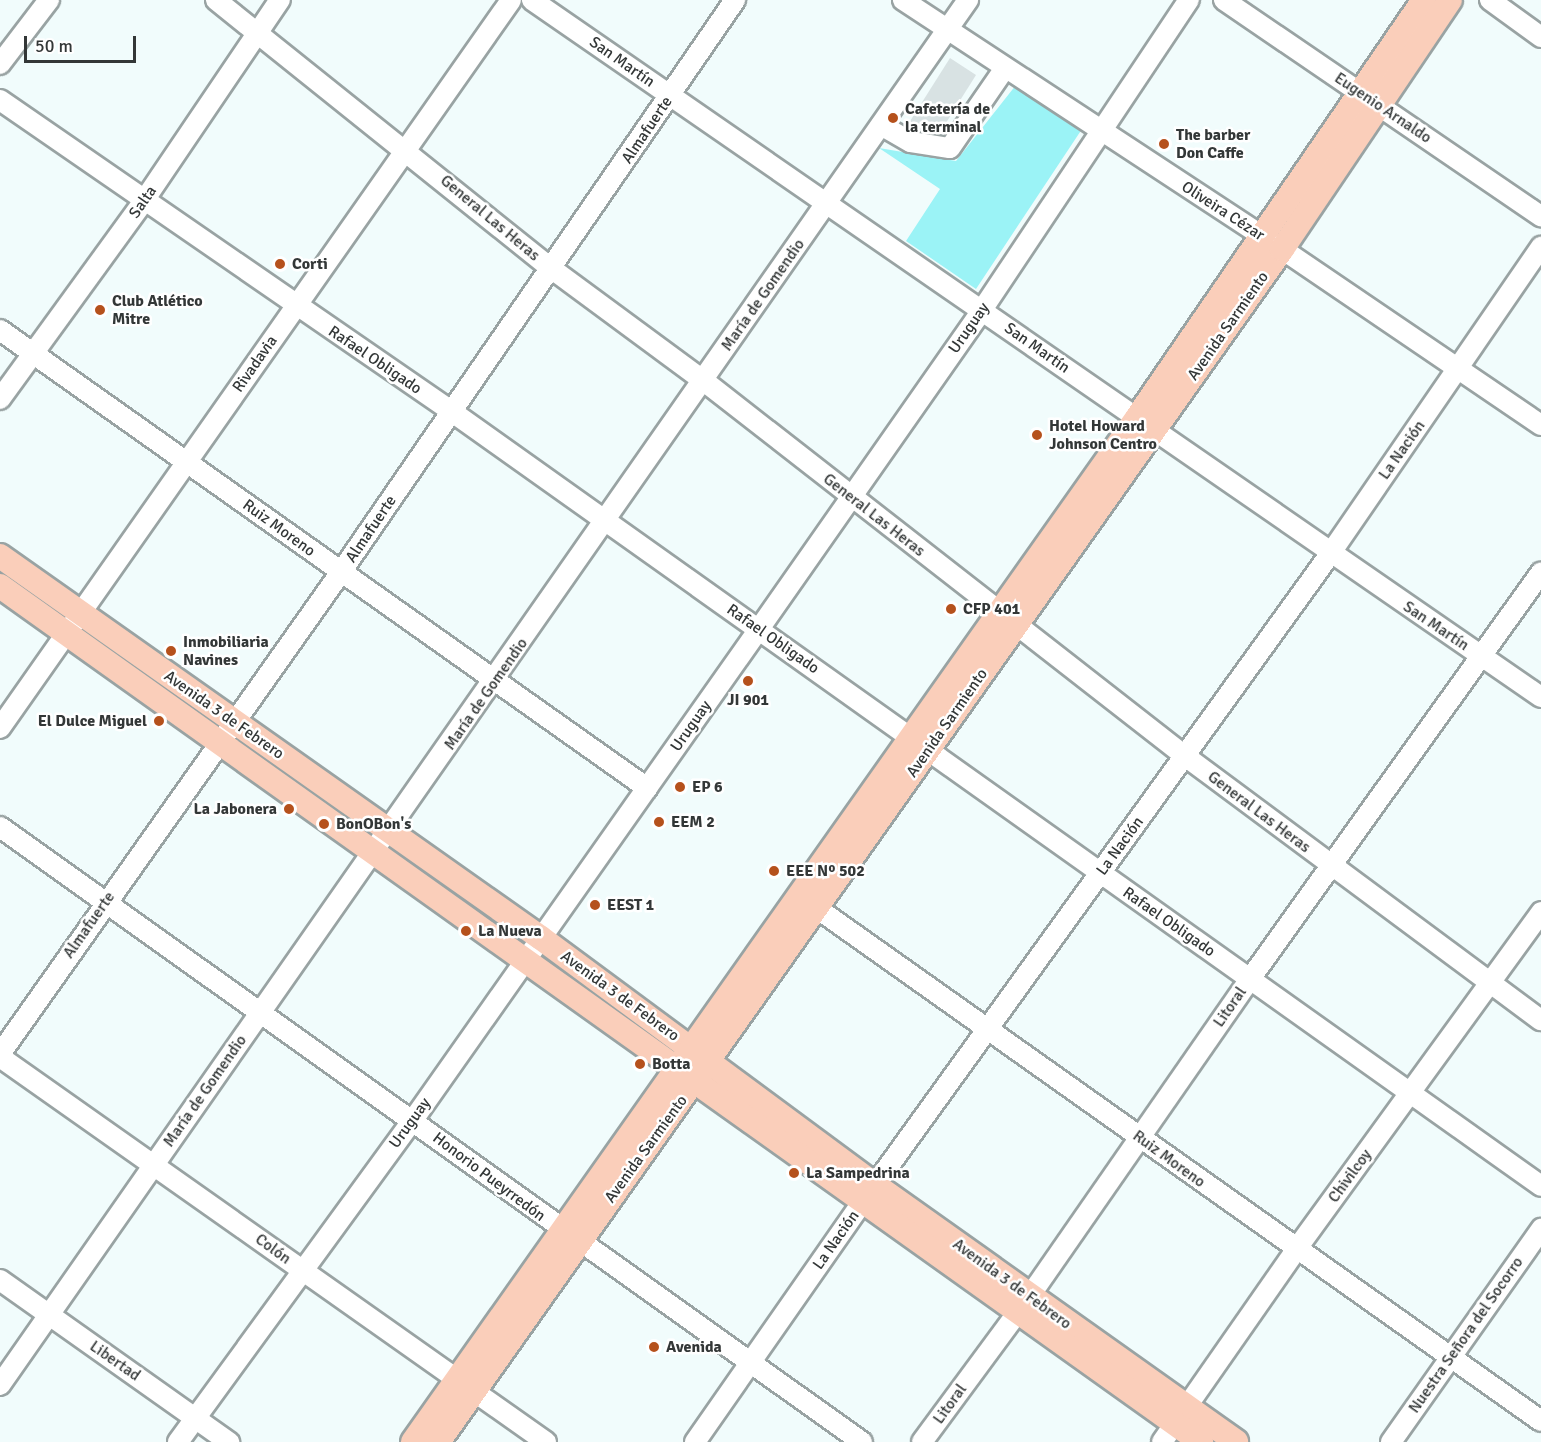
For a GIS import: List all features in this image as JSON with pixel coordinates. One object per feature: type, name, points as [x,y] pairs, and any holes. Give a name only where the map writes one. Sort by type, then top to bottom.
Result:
[{"type":"main road","name":"Avenida Sarmiento","points":[[413,1442],[466,1385],[1146,423],[1282,249],[1371,100],[1424,0]]},
{"type":"main road","name":"Avenida Sarmiento","points":[[1146,423],[1262,236],[1450,0]]},
{"type":"main road","name":"Avenida 3 de Febrero","points":[[0,556],[541,938],[693,1065],[1023,1305],[1201,1442]]},
{"type":"main road","name":"Avenida 3 de Febrero","points":[[0,585],[526,958],[693,1065]]},
{"type":"main road","name":"Avenida Sarmiento","points":[[438,1442],[466,1385]]},
{"type":"main road","name":"Avenida 3 de Febrero","points":[[1175,1424],[1236,1442]]},
{"type":"street","points":[[0,64],[49,0]]},
{"type":"street","name":"General Las Heras","points":[[216,0],[408,150],[552,269],[704,381],[851,498],[1185,756],[1489,985],[1541,1020]]},
{"type":"street","name":"Salta","points":[[0,399],[143,201],[280,0]]},
{"type":"street","name":"Rivadavia","points":[[0,728],[295,306],[408,150],[511,0]]},
{"type":"street","name":"San Martín","points":[[532,0],[1541,698]]},
{"type":"street","name":"Almafuerte","points":[[0,1055],[104,903],[341,572],[552,269],[735,0]]},
{"type":"street","name":"Oliveira Cézar","points":[[903,0],[1102,133],[1282,249],[1541,424]]},
{"type":"street","name":"María de Gomendio","points":[[0,1385],[704,381],[968,0]]},
{"type":"street","name":"Uruguay","points":[[178,1442],[301,1269],[413,1120],[851,498],[982,310],[1189,0]]},
{"type":"street","name":"Eugenio Arnaldo","points":[[1224,0],[1541,216]]},
{"type":"street","points":[[1490,0],[1541,37]]},
{"type":"street","points":[[881,125],[911,142],[950,148],[1005,68]]},
{"type":"street","name":"Rafael Obligado","points":[[0,100],[295,306],[451,411],[920,742],[1408,1095],[1541,1186]]},
{"type":"street","name":"La Nación","points":[[695,1442],[868,1194],[1330,554],[1541,247]]},
{"type":"street","name":"Ruiz Moreno","points":[[0,330],[33,351],[647,788]]},
{"type":"street","name":"Litoral","points":[[922,1442],[1023,1305],[1250,979],[1333,867],[1541,573]]},
{"type":"street","name":"Honorio Pueyrredón","points":[[0,827],[862,1442]]},
{"type":"street","name":"Ruiz Moreno","points":[[808,901],[989,1028],[1295,1251],[1541,1421]]},
{"type":"street","name":"Chivilcoy","points":[[1175,1424],[1295,1251],[1541,912]]},
{"type":"street","name":"Colón","points":[[0,1055],[546,1442]]},
{"type":"street","name":"Nuestra Señora del Socorro","points":[[1391,1442],[1541,1229]]},
{"type":"street","name":"Libertad","points":[[0,1280],[229,1442]]},
{"type":"shaded area","points":[[1016,85],[1082,129],[976,289],[906,241],[940,189],[879,148],[956,161]]},
{"type":"building","points":[[950,58],[976,75],[939,134],[915,130],[907,126]]},
{"type":"place","name":"Cafetería de la terminal","points":[[893,118]]},
{"type":"place","name":"The barber Don Caffe","points":[[1164,144]]},
{"type":"place","name":"Corti","points":[[280,264]]},
{"type":"place","name":"Club Atlético Mitre","points":[[100,310]]},
{"type":"place","name":"Hotel Howard Johnson Centro","points":[[1037,435]]},
{"type":"place","name":"CFP 401","points":[[951,609]]},
{"type":"place","name":"Inmobiliaria Navines","points":[[171,651]]},
{"type":"place","name":"JI 901","points":[[748,681]]},
{"type":"place","name":"El Dulce Miguel","points":[[159,721]]},
{"type":"place","name":"EP 6","points":[[680,787]]},
{"type":"place","name":"La Jabonera","points":[[289,809]]},
{"type":"place","name":"EEM 2","points":[[659,822]]},
{"type":"place","name":"BonOBon's","points":[[324,824]]},
{"type":"place","name":"EEE Nº 502","points":[[774,871]]},
{"type":"place","name":"EEST 1","points":[[595,905]]},
{"type":"place","name":"La Nueva","points":[[466,931]]},
{"type":"place","name":"Botta","points":[[640,1064]]},
{"type":"place","name":"La Sampedrina","points":[[794,1173]]},
{"type":"place","name":"Avenida","points":[[654,1347]]}]
